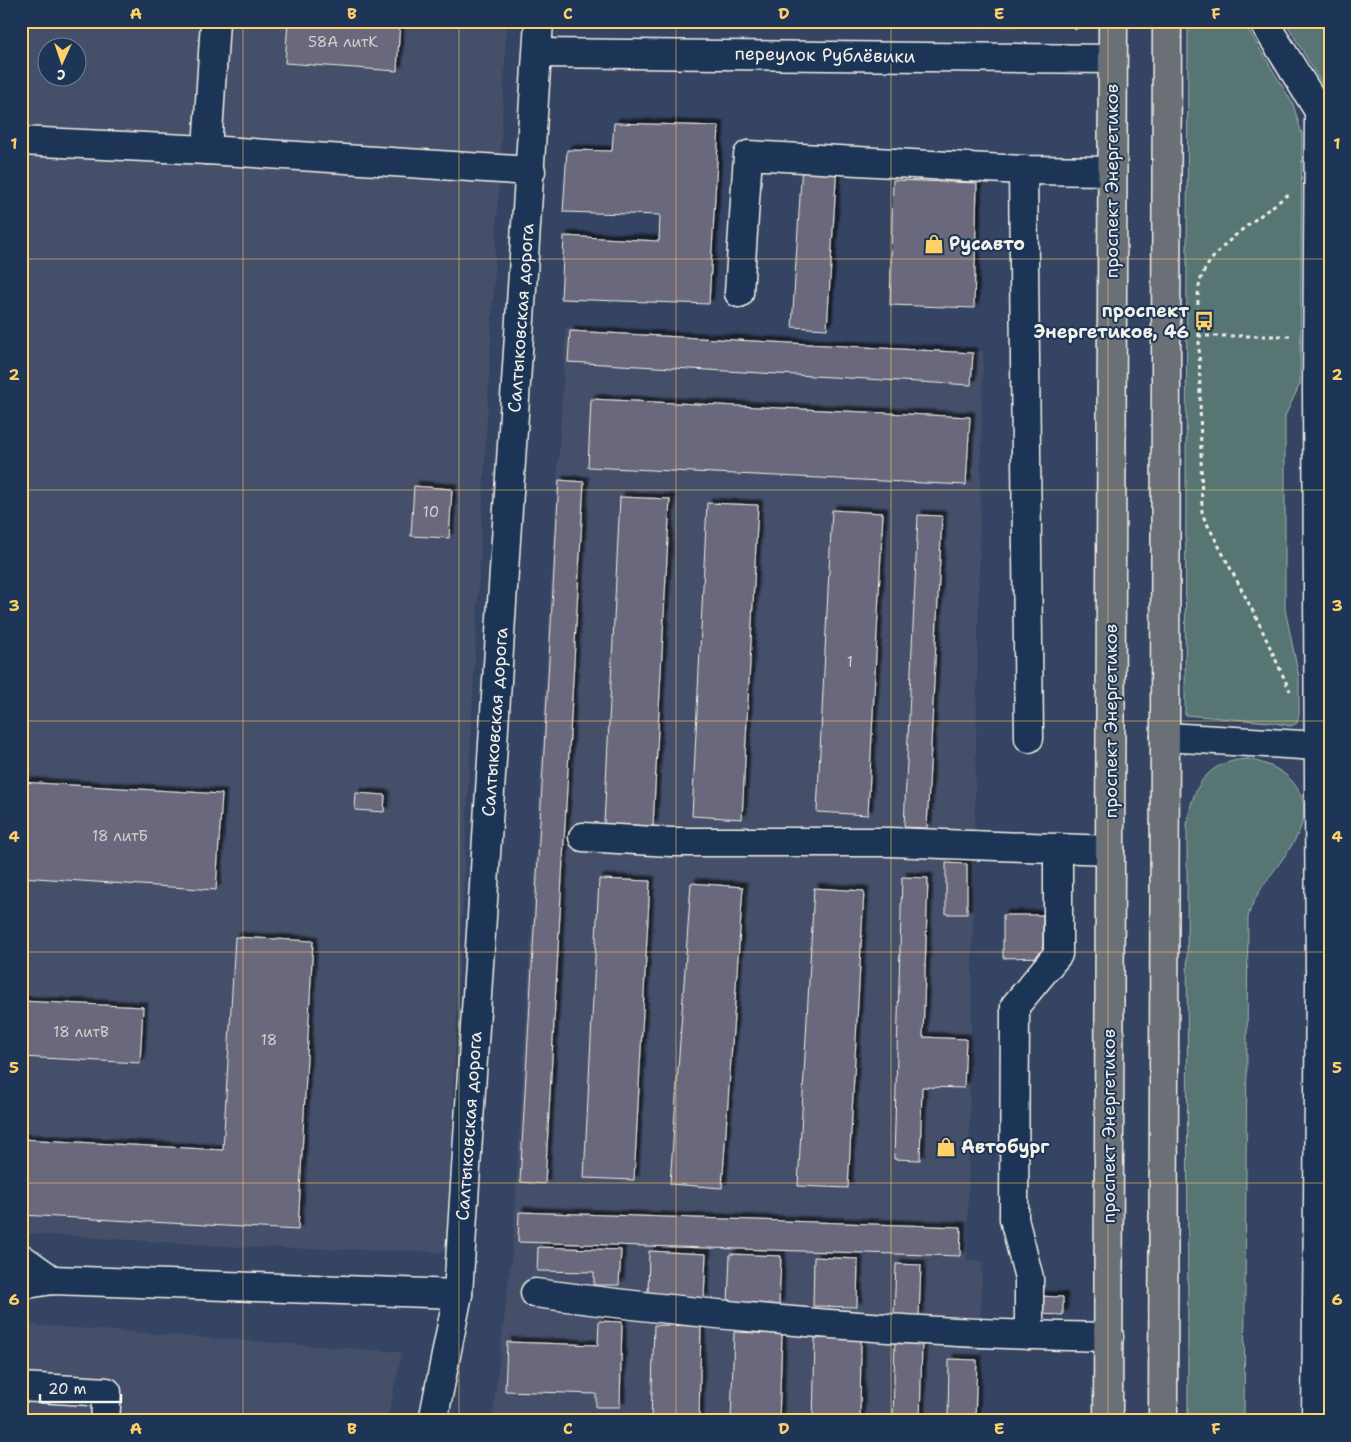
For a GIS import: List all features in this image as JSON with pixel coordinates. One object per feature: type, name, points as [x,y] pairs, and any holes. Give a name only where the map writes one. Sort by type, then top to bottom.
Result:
[{"type":"main road","name":"проспект Энергетиков","points":[[1108,1421],[1113,21]]},
{"type":"main road","points":[[1163,1421],[1167,21]]},
{"type":"street","points":[[207,150],[215,21]]},
{"type":"street","name":"Салтыковская дорога","points":[[433,1421],[458,1294],[531,171],[539,21]]},
{"type":"street","points":[[1263,21],[1324,111],[1318,173],[1318,746],[1325,981],[1316,1421]]},
{"type":"street","name":"переулок Рублёвики","points":[[538,52],[1112,59]]},
{"type":"street","points":[[21,141],[207,150],[531,171]]},
{"type":"street","points":[[739,293],[748,155],[1023,170],[1112,171]]},
{"type":"street","points":[[1023,170],[1029,738]]},
{"type":"street","points":[[1165,738],[1318,746]]},
{"type":"street","points":[[583,837],[671,842],[889,842],[1110,850]]},
{"type":"street","points":[[1029,1335],[1029,1278],[1014,1219],[1015,1006],[1058,954],[1058,848]]},
{"type":"street","points":[[21,1258],[52,1280]]},
{"type":"street","points":[[21,1285],[52,1280],[458,1294]]},
{"type":"street","points":[[535,1293],[718,1314],[977,1334],[1109,1337]]},
{"type":"street","points":[[21,1387],[107,1392],[105,1421]]},
{"type":"path","points":[[1318,173],[1250,226],[1210,261],[1200,283],[1202,514],[1258,621],[1294,698],[1318,699]]},
{"type":"path","points":[[1200,336],[1298,336]]},
{"type":"shaded area","points":[[21,21],[507,21],[445,1252],[240,1247],[21,1233]]},
{"type":"shaded area","points":[[566,327],[983,351],[967,1260],[982,1261],[979,1421],[492,1421],[513,1243]]},
{"type":"shaded area","points":[[21,1324],[402,1352],[387,1421],[21,1421]]},
{"type":"green space","points":[[977,21],[1080,21],[1077,25],[977,27]]},
{"type":"green space","points":[[1188,21],[1243,21],[1293,104],[1302,134],[1300,384],[1285,416],[1285,609],[1299,677],[1299,715],[1297,723],[1291,726],[1269,722],[1185,715]]},
{"type":"green space","points":[[1285,21],[1330,21],[1330,88],[1322,84]]},
{"type":"green space","points":[[1248,759],[1263,763],[1282,772],[1293,782],[1304,805],[1303,821],[1296,838],[1253,902],[1248,918],[1244,1421],[1188,1421],[1187,826],[1193,799],[1197,788],[1204,779],[1221,765]]},
{"type":"building","points":[[288,21],[400,21],[397,71],[285,63]]},
{"type":"building","points":[[614,123],[719,126],[709,304],[561,299],[564,236],[659,241],[660,215],[563,212],[567,150],[612,151]]},
{"type":"building","points":[[802,163],[837,165],[827,329],[792,327]]},
{"type":"building","name":"Русавто","points":[[893,180],[977,183],[974,308],[890,305]]},
{"type":"building","points":[[570,331],[973,353],[971,385],[568,362]]},
{"type":"building","points":[[591,399],[970,417],[966,485],[588,467]]},
{"type":"building","points":[[559,480],[584,482],[545,1184],[520,1182]]},
{"type":"building","points":[[414,486],[452,489],[449,538],[411,536]]},
{"type":"building","points":[[620,497],[670,499],[653,826],[604,824]]},
{"type":"building","points":[[707,503],[758,505],[742,819],[692,816]]},
{"type":"building","points":[[832,510],[883,513],[868,815],[817,812]]},
{"type":"building","points":[[918,515],[942,516],[927,828],[904,827]]},
{"type":"building","points":[[21,782],[222,794],[216,890],[21,877]]},
{"type":"building","points":[[356,793],[385,795],[384,812],[355,810]]},
{"type":"building","points":[[946,863],[967,864],[967,914],[946,914]]},
{"type":"building","points":[[902,877],[928,878],[923,1037],[966,1039],[964,1088],[922,1087],[920,1160],[894,1159]]},
{"type":"building","points":[[599,879],[650,881],[634,1180],[584,1178]]},
{"type":"building","points":[[691,883],[743,887],[722,1188],[670,1184]]},
{"type":"building","points":[[814,888],[864,891],[848,1188],[798,1186]]},
{"type":"building","points":[[1003,915],[1043,915],[1043,957],[1003,958]]},
{"type":"building","points":[[235,937],[313,941],[298,1230],[21,1215],[21,1139],[223,1150]]},
{"type":"building","points":[[21,1001],[143,1007],[140,1063],[21,1057]]},
{"type":"building","points":[[519,1212],[961,1227],[960,1256],[518,1242]]},
{"type":"building","points":[[538,1247],[621,1250],[619,1285],[594,1285],[594,1272],[537,1271]]},
{"type":"building","points":[[649,1251],[706,1254],[704,1299],[648,1296]]},
{"type":"building","points":[[730,1254],[781,1256],[779,1306],[728,1304]]},
{"type":"building","points":[[814,1257],[858,1259],[857,1307],[813,1306]]},
{"type":"building","points":[[896,1264],[921,1265],[919,1317],[894,1316]]},
{"type":"building","points":[[1036,1296],[1063,1297],[1063,1315],[1036,1314]]},
{"type":"building","points":[[599,1321],[622,1322],[620,1407],[596,1407],[596,1394],[505,1391],[507,1342],[598,1345]]},
{"type":"building","points":[[654,1325],[701,1326],[699,1421],[651,1421]]},
{"type":"building","points":[[734,1332],[782,1334],[779,1421],[731,1421]]},
{"type":"building","points":[[815,1338],[861,1339],[860,1421],[813,1421]]},
{"type":"building","points":[[895,1341],[922,1342],[920,1421],[893,1421]]},
{"type":"building","points":[[949,1359],[977,1360],[975,1421],[948,1421]]},
{"type":"place","name":"Русавто","points":[[934,244]]},
{"type":"place","name":"проспект Энергетиков, 46","points":[[1204,321]]},
{"type":"place","name":"Автобург","points":[[946,1147]]}]
